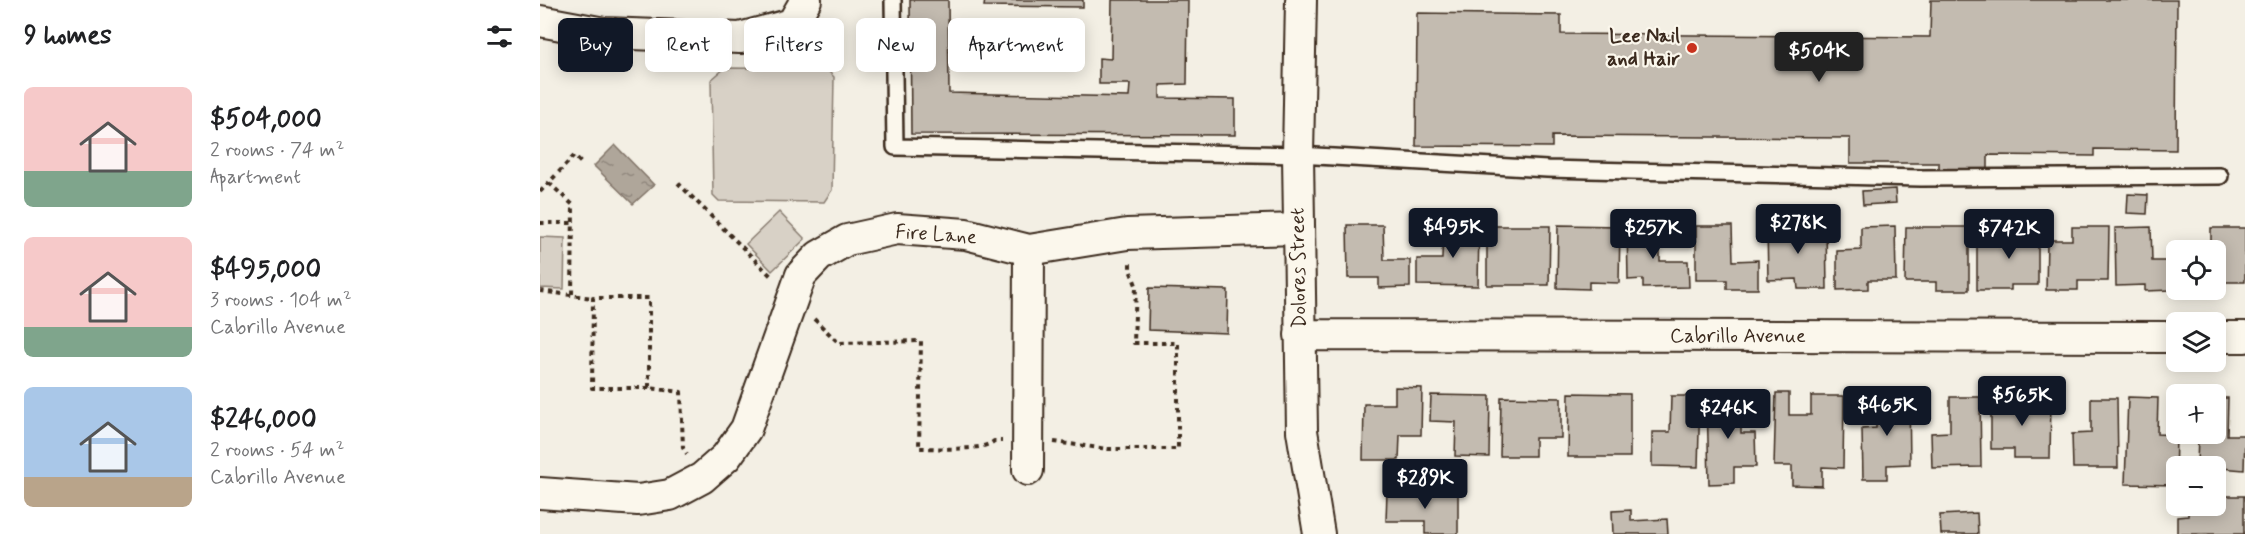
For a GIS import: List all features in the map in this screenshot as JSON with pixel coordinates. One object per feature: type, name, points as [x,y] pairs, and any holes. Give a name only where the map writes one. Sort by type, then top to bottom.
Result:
[{"type":"street","points":[[540,21],[604,33],[740,39],[792,24],[807,0]]},
{"type":"street","name":"Dolores Street","points":[[1301,0],[1298,155],[1302,430],[1320,534]]},
{"type":"street","name":"Fire Lane","points":[[540,493],[638,500],[670,495],[702,478],[726,458],[746,429],[801,275],[819,256],[847,240],[897,230],[966,234],[1029,250],[1127,234],[1299,230]]},
{"type":"street","points":[[1028,455],[1029,250]]},
{"type":"street","name":"Cabrillo Avenue","points":[[1300,335],[2166,337]]},
{"type":"street","points":[[2226,337],[2245,337]]},
{"type":"lane","points":[[893,0],[895,147],[1298,155],[1547,169],[1921,178],[2220,176]]},
{"type":"path","points":[[540,192],[574,156],[581,163]]},
{"type":"path","points":[[549,183],[573,205],[572,296]]},
{"type":"path","points":[[678,183],[839,343],[921,341],[919,448],[980,447],[990,445],[993,441],[1028,455],[1067,443],[1108,449],[1178,449],[1178,344],[1134,343],[1136,285],[1130,270],[1127,234]]},
{"type":"path","points":[[540,223],[572,223]]},
{"type":"path","points":[[540,291],[593,298],[650,298],[650,388]]},
{"type":"path","points":[[593,298],[592,388],[650,388],[681,392],[683,448],[702,478]]},
{"type":"shaded area","points":[[732,68],[744,68],[744,72],[829,72],[834,77],[832,190],[824,202],[719,201],[713,195],[711,80],[720,72],[732,72]]},
{"type":"shaded area","points":[[779,212],[805,239],[772,271],[746,244]]},
{"type":"shaded area","points":[[540,237],[565,238],[564,289],[540,288]]},
{"type":"water","points":[[615,145],[654,185],[633,204],[594,166]]},
{"type":"building","points":[[910,0],[948,0],[949,93],[1129,97],[1130,84],[1099,84],[1099,58],[1111,59],[1112,0],[1188,0],[1187,84],[1160,85],[1160,98],[1235,99],[1235,135],[911,134],[911,72],[936,72],[936,18],[910,18]]},
{"type":"building","points":[[985,0],[1083,0],[1083,7],[984,6]]},
{"type":"building","points":[[1931,0],[2177,0],[2176,150],[2094,149],[2094,156],[1988,155],[1988,170],[1939,169],[1939,163],[1850,163],[1850,138],[1552,136],[1552,147],[1416,146],[1417,13],[1561,15],[1561,34],[1930,37]]},
{"type":"building","points":[[1895,189],[1896,203],[1863,205],[1862,191]]},
{"type":"building","points":[[2128,194],[2148,195],[2147,214],[2127,213]]},
{"type":"building","points":[[1443,224],[1479,225],[1478,286],[1417,285],[1417,259],[1442,259]]},
{"type":"building","points":[[1347,225],[1383,225],[1384,260],[1410,260],[1410,287],[1379,288],[1379,278],[1348,278]]},
{"type":"building","points":[[1558,225],[1620,226],[1619,283],[1589,282],[1589,289],[1557,288]]},
{"type":"building","points":[[1660,225],[1660,261],[1688,261],[1689,287],[1643,288],[1643,279],[1628,280],[1627,226]]},
{"type":"building","points":[[1826,225],[1827,289],[1798,289],[1797,279],[1768,280],[1767,227]]},
{"type":"building","points":[[1487,226],[1550,226],[1549,285],[1487,285]]},
{"type":"building","points":[[1696,226],[1732,226],[1733,261],[1758,260],[1758,289],[1727,289],[1727,280],[1696,280]]},
{"type":"building","points":[[1895,226],[1896,280],[1868,280],[1868,289],[1837,290],[1837,251],[1861,250],[1861,227]]},
{"type":"building","points":[[1906,227],[1969,227],[1969,290],[1936,290],[1936,282],[1905,282]]},
{"type":"building","points":[[2002,227],[2038,228],[2038,285],[2011,285],[2011,290],[1977,290],[1977,242],[2002,242]]},
{"type":"building","points":[[2072,227],[2109,227],[2108,281],[2078,281],[2078,290],[2046,290],[2047,240],[2072,240]]},
{"type":"building","points":[[2151,227],[2152,261],[2166,261],[2166,290],[2145,291],[2145,285],[2116,286],[2115,228]]},
{"type":"building","points":[[2211,228],[2245,228],[2245,282],[2226,282],[2226,240],[2211,240]]},
{"type":"building","points":[[1149,288],[1228,290],[1227,333],[1148,330]]},
{"type":"building","points":[[1395,387],[1422,388],[1421,435],[1400,435],[1399,460],[1363,460],[1364,404],[1395,404]]},
{"type":"building","points":[[1569,393],[1630,394],[1630,457],[1568,457]]},
{"type":"building","points":[[1776,393],[1789,393],[1789,415],[1811,415],[1811,396],[1844,396],[1843,468],[1822,467],[1822,486],[1792,485],[1792,466],[1774,466]]},
{"type":"building","points":[[1431,395],[1490,396],[1489,457],[1455,456],[1456,422],[1430,421]]},
{"type":"building","points":[[1909,395],[1910,464],[1887,465],[1887,479],[1863,479],[1862,429],[1876,428],[1876,396]]},
{"type":"building","points":[[1671,396],[1700,396],[1698,467],[1652,466],[1652,432],[1670,432]]},
{"type":"building","points":[[1501,397],[1561,398],[1561,438],[1535,438],[1535,456],[1500,456]]},
{"type":"building","points":[[1741,397],[1741,433],[1755,433],[1756,467],[1734,467],[1734,483],[1709,484],[1707,398]]},
{"type":"building","points":[[1950,397],[1980,397],[1981,467],[1932,468],[1931,433],[1950,432]]},
{"type":"building","points":[[2128,397],[2158,398],[2157,434],[2166,434],[2166,444],[2176,444],[2176,456],[2166,456],[2166,485],[2125,484]]},
{"type":"building","points":[[1991,398],[2051,399],[2050,458],[2014,458],[2014,449],[1991,449]]},
{"type":"building","points":[[2091,398],[2117,398],[2118,468],[2073,468],[2072,434],[2091,433]]},
{"type":"building","points":[[2226,398],[2228,398],[2227,435],[2245,435],[2244,470],[2226,468],[2226,456],[2197,456],[2198,444],[2226,444]]},
{"type":"building","points":[[1387,491],[1458,492],[1458,534],[1425,534],[1425,521],[1386,521]]},
{"type":"building","points":[[2226,496],[2244,496],[2244,534],[2177,534],[2177,517],[2226,516]]},
{"type":"building","points":[[1631,510],[1631,521],[1667,519],[1668,534],[1613,534],[1612,511]]},
{"type":"building","points":[[1977,513],[1978,534],[1941,534],[1940,515]]},
{"type":"place","name":"Lee Nail and Hair","points":[[1692,48]]}]
